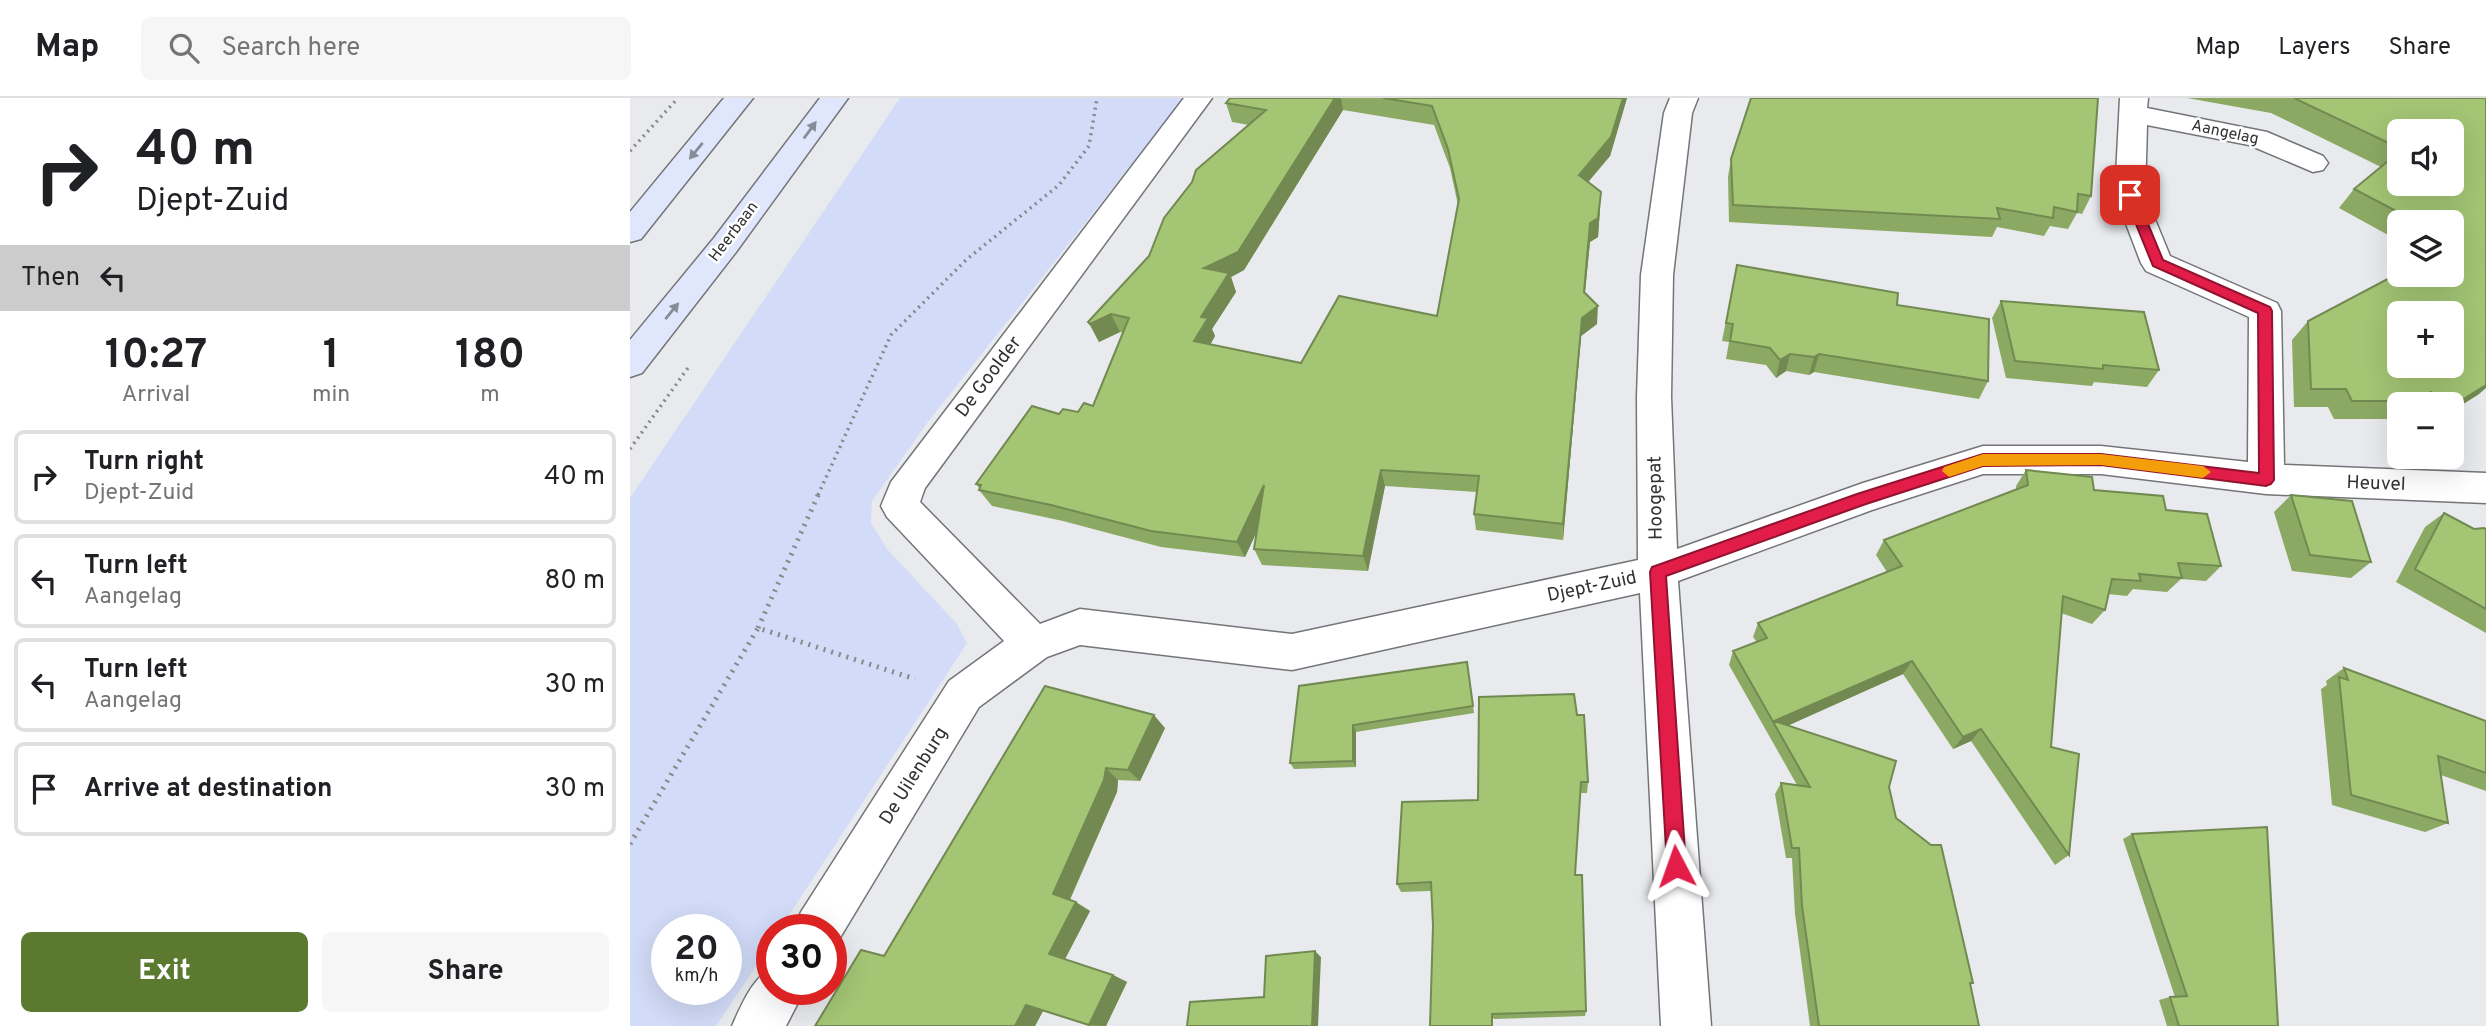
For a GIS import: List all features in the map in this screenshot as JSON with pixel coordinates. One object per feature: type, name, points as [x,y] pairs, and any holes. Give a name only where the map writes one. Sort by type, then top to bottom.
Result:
[{"type":"main road","points":[[630,232],[739,98]]},
{"type":"main road","name":"Heerbaan","points":[[630,364],[725,245],[834,98]]},
{"type":"street","name":"De Goolder","points":[[1033,644],[900,506],[909,482],[1198,98]]},
{"type":"street","name":"Hoogepat","points":[[1684,98],[1678,113],[1657,275],[1654,397],[1658,572],[1686,1026]]},
{"type":"street","name":"Aangelag","points":[[2266,480],[2265,311],[2157,262],[2130,195],[2134,106],[2257,138],[2313,163]]},
{"type":"street","name":"Djept-Zuid","points":[[1033,644],[1080,627],[1292,652],[1658,572],[1863,498],[1983,460],[2101,460],[2266,480]]},
{"type":"street","name":"Heuvel","points":[[2266,480],[2486,488]]},
{"type":"street","name":"De Uilenburg","points":[[827,914],[964,694],[1033,644]]},
{"type":"street","points":[[757,1026],[770,1005]]},
{"type":"path","points":[[630,152],[678,98]]},
{"type":"path","points":[[630,844],[758,628],[891,335],[966,260],[1059,185],[1089,146],[1097,98]]},
{"type":"path","points":[[758,628],[964,694]]},
{"type":"shaded area","points":[[900,98],[1184,98],[927,423],[872,501],[871,523],[887,549],[957,624],[967,643],[790,914],[756,914],[756,966],[742,987],[742,914],[651,914],[651,1005],[730,1005],[716,1026],[630,1026],[630,498]]},
{"type":"building","points":[[1230,98],[1335,98],[1238,252],[1204,268],[1229,273],[1201,317],[1208,318],[1194,341],[1301,363],[1339,296],[1437,316],[1459,199],[1448,149],[1432,106],[1383,98],[1623,98],[1611,137],[1579,175],[1601,192],[1598,218],[1590,223],[1584,292],[1598,306],[1582,318],[1563,524],[1474,514],[1479,476],[1381,470],[1363,556],[1254,549],[1264,485],[1237,542],[1151,531],[1051,505],[979,490],[981,485],[976,484],[1032,406],[1059,414],[1063,409],[1078,412],[1084,403],[1093,406],[1129,318],[1111,314],[1090,324],[1088,322],[1149,256],[1164,218],[1192,182],[1196,170],[1266,110],[1226,103]]},
{"type":"building","points":[[1751,98],[2098,98],[2091,196],[2078,194],[2077,212],[2054,207],[2053,218],[1997,208],[2000,219],[1733,205],[1731,159]]},
{"type":"building","points":[[2294,98],[2486,98],[2486,385],[2464,399],[2464,392],[2387,392],[2387,401],[2352,401],[2346,389],[2311,389],[2308,321],[2387,279],[2387,287],[2464,287],[2464,210],[2394,210],[2354,189],[2387,162],[2387,196],[2464,196],[2464,119],[2387,119],[2387,142]]},
{"type":"building","points":[[1737,265],[1898,293],[1897,305],[1989,319],[1988,381],[1819,354],[1814,357],[1790,354],[1780,360],[1770,348],[1730,341],[1733,324],[1726,323]]},
{"type":"building","points":[[2001,301],[2144,312],[2159,370],[2103,365],[2103,369],[2015,361]]},
{"type":"building","points":[[2026,470],[2092,477],[2094,490],[2163,496],[2166,510],[2207,514],[2221,566],[2178,563],[2182,578],[2139,574],[2141,581],[2112,579],[2105,610],[2063,596],[2051,747],[2079,754],[2069,855],[1981,729],[1963,737],[1912,661],[1774,721],[1896,761],[1889,787],[1896,818],[1931,845],[1941,845],[1973,983],[1970,983],[1979,1026],[1819,1026],[1802,906],[1799,848],[1792,848],[1781,783],[1810,787],[1733,651],[1767,638],[1758,623],[1902,566],[1884,540],[2028,485]]},
{"type":"building","points":[[2291,495],[2352,501],[2371,562],[2310,555]]},
{"type":"building","points":[[2444,513],[2474,529],[2486,529],[2486,609],[2415,569]]},
{"type":"building","points":[[1467,662],[1473,706],[1353,725],[1353,761],[1290,763],[1299,686]]},
{"type":"building","points":[[2344,668],[2486,721],[2486,773],[2438,756],[2448,823],[2351,795],[2339,677],[2348,680]]},
{"type":"building","points":[[1045,686],[1154,715],[1128,770],[1106,768],[1104,780],[1053,894],[1076,902],[1049,954],[1113,975],[1089,1025],[1026,1005],[1015,1026],[815,1026],[828,1005],[847,1005],[847,973],[861,950],[884,956]]},
{"type":"building","points":[[1574,694],[1577,715],[1584,715],[1588,782],[1581,782],[1575,875],[1582,875],[1586,1011],[1492,1014],[1492,1026],[1430,1026],[1433,926],[1431,882],[1397,884],[1402,802],[1478,800],[1479,697]]},
{"type":"building","points":[[2267,827],[2278,1026],[2179,1026],[2170,997],[2187,996],[2132,834]]},
{"type":"building","points":[[1315,951],[1312,1026],[1187,1026],[1190,1002],[1264,997],[1266,956]]},
{"type":"slow traffic","points":[[1949,471],[1983,460],[2101,460],[2203,472]]},
{"type":"route","points":[[1676,866],[1658,572],[1863,498],[1983,460],[2101,460],[2266,480],[2265,311],[2157,262],[2130,195]]}]
